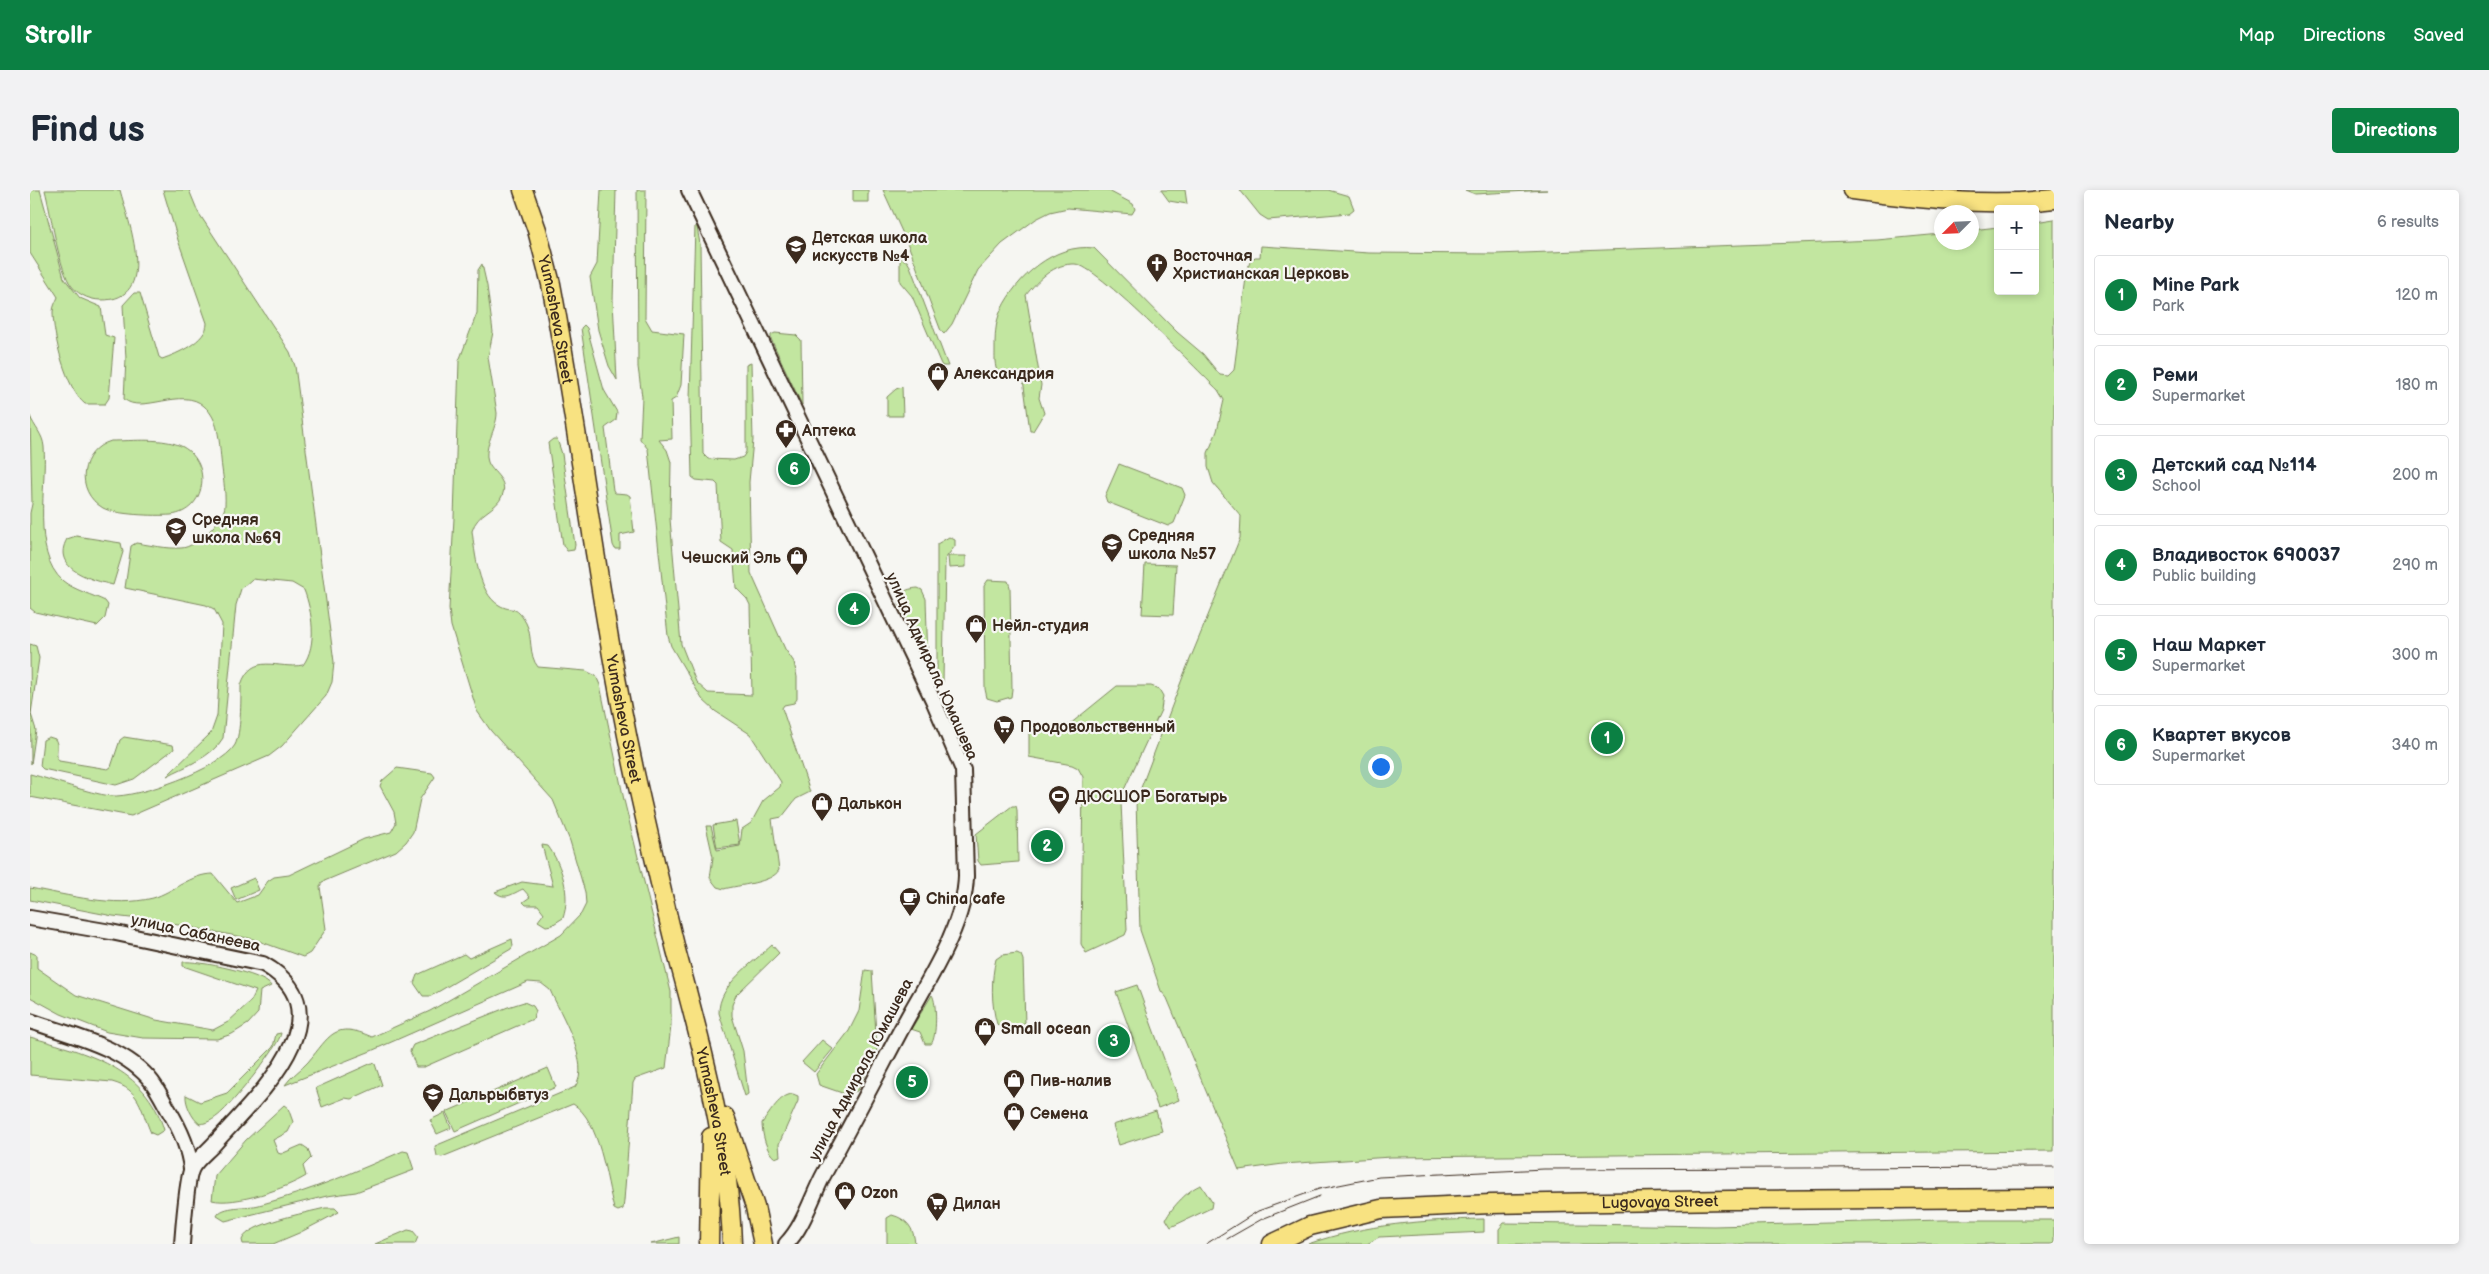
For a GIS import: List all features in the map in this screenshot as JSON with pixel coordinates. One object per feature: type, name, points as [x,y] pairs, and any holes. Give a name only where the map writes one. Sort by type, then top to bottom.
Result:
[{"type":"main road","name":"Yumasheva Street","points":[[523,190],[537,230],[556,311],[603,601],[629,746],[667,916],[711,1082],[732,1217],[732,1244]]},
{"type":"main road","points":[[1852,190],[2008,204],[2054,199]]},
{"type":"main road","points":[[709,1244],[711,1082]]},
{"type":"main road","points":[[711,1082],[755,1207],[762,1244]]},
{"type":"main road","name":"Lugovaya Street","points":[[1272,1244],[1310,1226],[1380,1209],[1491,1204],[1730,1200],[2054,1198]]},
{"type":"main road","points":[[732,1217],[746,1212],[751,1216],[762,1244]]},
{"type":"street","name":"улица Адмирала Юмашева","points":[[689,190],[933,700],[959,762],[963,778],[966,876],[966,894],[963,904],[938,962],[819,1182],[798,1227],[786,1244]]},
{"type":"street","name":"улица Сабанеева","points":[[30,918],[111,932],[263,964],[280,974],[289,985],[296,1000],[299,1026],[286,1059],[191,1169]]},
{"type":"street","points":[[30,1021],[102,1047],[128,1062],[152,1081],[174,1118],[186,1146],[191,1169],[182,1244]]},
{"type":"green space","points":[[30,190],[40,190],[64,278],[80,298],[101,307],[105,335],[114,338],[109,398],[105,404],[85,404],[78,397],[62,361],[55,334],[53,310],[58,297],[30,253]]},
{"type":"green space","points":[[45,190],[120,190],[129,220],[136,257],[135,274],[130,288],[119,297],[101,300],[91,299],[78,293],[69,282],[61,263]]},
{"type":"green space","points":[[163,190],[189,190],[198,212],[290,352],[295,366],[334,662],[332,682],[326,696],[282,746],[269,756],[131,816],[30,797],[30,774],[111,796],[158,787],[196,772],[227,754],[235,745],[240,725],[241,685],[252,668],[267,664],[303,665],[311,648],[312,638],[311,618],[304,590],[292,583],[252,579],[241,589],[236,605],[223,738],[205,756],[167,776],[211,733],[217,716],[222,624],[214,609],[206,605],[125,588],[131,546],[136,543],[170,548],[187,547],[202,538],[215,525],[224,511],[225,499],[217,430],[213,417],[204,406],[195,401],[185,399],[141,404],[131,403],[124,399],[126,359],[123,305],[134,293],[140,293],[159,357],[162,359],[190,346],[206,330],[207,323]]},
{"type":"green space","points":[[601,190],[616,190],[613,301],[617,380],[609,366],[598,330],[590,277],[597,264]]},
{"type":"green space","points":[[637,190],[646,190],[645,318],[652,330],[684,334],[681,385],[676,398],[671,401],[672,439],[659,440],[667,450],[671,462],[670,519],[681,644],[696,682],[708,693],[752,695],[750,605],[736,588],[733,550],[721,542],[718,485],[715,482],[696,480],[692,477],[690,399],[695,226],[697,227],[700,244],[703,454],[708,459],[734,460],[743,457],[746,452],[746,365],[751,363],[753,440],[749,482],[751,573],[785,649],[794,662],[797,677],[797,699],[794,703],[784,705],[782,708],[810,792],[796,799],[782,817],[772,819],[779,870],[762,881],[724,889],[717,887],[710,878],[713,857],[706,826],[711,826],[717,850],[740,846],[742,829],[751,823],[763,801],[780,787],[781,782],[750,734],[715,711],[702,699],[671,646],[668,636],[648,449],[640,439],[642,397],[638,367]]},
{"type":"green space","points":[[853,190],[868,190],[868,202],[853,202]]},
{"type":"green space","points":[[883,190],[1107,190],[1133,204],[1135,209],[1132,214],[1068,208],[1050,212],[1036,219],[1002,244],[978,270],[952,324],[944,334],[941,331],[909,247]]},
{"type":"green space","points":[[1161,190],[1185,190],[1187,204],[1169,201]]},
{"type":"green space","points":[[1240,190],[1328,190],[1349,196],[1354,209],[1349,213],[1268,220],[1260,215]]},
{"type":"green space","points":[[1465,190],[1547,190],[1475,194]]},
{"type":"green space","points":[[2054,219],[2054,1151],[1391,1157],[1283,1164],[1239,1170],[1167,998],[1161,991],[1140,930],[1136,801],[1184,674],[1240,538],[1241,516],[1213,483],[1208,467],[1208,453],[1217,431],[1224,400],[1218,390],[1169,341],[1104,281],[1087,269],[1075,264],[1067,264],[1053,269],[1026,295],[1041,385],[1039,398],[1044,413],[1033,431],[1030,431],[1023,379],[1020,376],[1008,378],[1001,376],[995,365],[995,335],[998,320],[1001,310],[1017,286],[1027,275],[1051,257],[1079,248],[1094,248],[1177,332],[1203,354],[1220,375],[1228,376],[1234,370],[1247,270],[1250,262],[1255,257],[1260,257],[1261,246],[1369,253],[1496,254],[1877,240],[1934,235],[1934,250],[1979,250],[1979,229],[1994,227],[1994,295],[2039,295],[2039,221]]},
{"type":"green space","points":[[900,258],[907,261],[910,266],[948,366],[942,366],[912,296],[900,282]]},
{"type":"green space","points":[[482,264],[493,332],[488,357],[497,413],[487,456],[490,466],[502,481],[504,490],[496,505],[478,519],[472,531],[476,560],[482,582],[492,599],[499,605],[519,613],[526,623],[533,657],[538,667],[586,671],[596,676],[600,685],[624,800],[671,992],[671,1026],[666,1068],[635,1079],[633,1083],[624,1201],[623,1209],[618,1211],[614,1209],[596,1136],[590,1123],[573,1104],[442,1157],[437,1156],[435,1146],[575,1087],[579,1077],[580,1065],[573,1038],[550,990],[541,983],[528,982],[371,1051],[285,1085],[334,1033],[349,1030],[372,1037],[430,1011],[561,935],[581,914],[586,904],[585,892],[570,841],[553,800],[491,731],[477,711],[451,626],[449,609],[459,361],[477,313],[478,270]]},
{"type":"green space","points":[[584,325],[587,328],[604,390],[617,412],[616,420],[605,428],[613,490],[615,493],[630,496],[634,532],[620,535],[620,549],[615,549],[613,545],[581,328]]},
{"type":"green space","points":[[775,333],[796,335],[801,340],[802,405],[771,339],[771,335]]},
{"type":"green space","points":[[902,387],[903,416],[887,416],[887,397],[896,389]]},
{"type":"green space","points":[[30,416],[42,438],[44,447],[43,518],[47,554],[53,569],[63,581],[78,590],[105,601],[108,605],[105,618],[97,626],[35,612],[30,608],[30,513],[32,504]]},
{"type":"green space","points":[[553,439],[557,439],[562,454],[575,545],[574,550],[567,551],[563,545],[548,443]]},
{"type":"green space","points":[[111,441],[158,441],[183,447],[193,455],[199,464],[202,475],[198,496],[192,505],[183,512],[171,515],[146,515],[126,514],[109,510],[94,501],[88,492],[84,472],[87,462],[93,453]]},
{"type":"green space","points":[[1119,464],[1182,488],[1185,495],[1174,523],[1168,526],[1107,502],[1105,496]]},
{"type":"green space","points":[[76,536],[121,543],[123,552],[113,585],[85,576],[69,565],[64,558],[63,549],[67,539]]},
{"type":"green space","points":[[949,537],[955,540],[955,546],[945,559],[943,682],[940,684],[937,682],[937,544]]},
{"type":"green space","points":[[948,556],[966,556],[966,567],[949,568]]},
{"type":"green space","points":[[1145,564],[1176,565],[1173,615],[1142,614]]},
{"type":"green space","points":[[988,580],[1008,581],[1010,587],[1012,689],[1011,697],[997,701],[987,698],[985,689],[984,586]]},
{"type":"green space","points":[[918,588],[922,590],[926,599],[928,663],[926,664],[900,606],[901,597],[904,592]]},
{"type":"green space","points":[[30,644],[36,646],[39,658],[31,714],[36,730],[31,764]]},
{"type":"green space","points":[[1117,686],[1151,686],[1159,689],[1163,696],[1161,710],[1123,792],[1121,803],[1127,930],[1125,935],[1086,953],[1081,944],[1083,777],[1078,768],[1072,765],[1029,757],[1029,733],[1035,731],[1059,733]]},
{"type":"green space","points":[[49,737],[55,739],[59,761],[108,769],[111,767],[120,740],[124,737],[173,745],[174,749],[134,779],[116,785],[43,769],[40,766],[43,740]]},
{"type":"green space","points":[[397,768],[432,773],[435,777],[420,799],[413,832],[396,851],[322,882],[320,887],[326,929],[310,953],[303,957],[253,939],[30,900],[30,888],[107,901],[138,901],[153,898],[197,877],[213,874],[237,903],[258,895],[268,881],[274,877],[289,875],[364,839],[391,832],[396,823],[394,812],[380,786],[382,781]]},
{"type":"green space","points":[[1012,806],[1016,806],[1017,810],[1018,862],[981,865],[978,861],[976,834]]},
{"type":"green space","points":[[736,821],[740,845],[717,848],[713,825]]},
{"type":"green space","points":[[542,845],[548,846],[561,871],[566,900],[563,918],[552,925],[546,926],[538,921],[544,913],[538,905],[526,905],[523,902],[530,897],[523,889],[506,896],[495,892],[522,882],[553,886]]},
{"type":"green space","points":[[254,878],[259,890],[236,900],[231,888]]},
{"type":"green space","points":[[512,939],[513,946],[511,949],[431,996],[423,996],[414,983],[417,975],[464,954],[469,958]]},
{"type":"green space","points":[[772,945],[779,953],[736,995],[732,1005],[732,1016],[743,1051],[748,1094],[745,1096],[719,1013],[720,1003],[724,993],[738,975]]},
{"type":"green space","points":[[30,952],[37,955],[37,968],[76,995],[156,1020],[213,1030],[228,1022],[251,1001],[256,991],[183,966],[183,962],[215,966],[244,973],[266,981],[271,986],[260,991],[258,1013],[248,1024],[232,1034],[217,1039],[143,1038],[107,1032],[61,1014],[30,997]]},
{"type":"green space","points":[[1017,953],[1021,955],[1023,960],[1025,1024],[1000,1027],[995,1017],[992,991],[996,959],[1002,955]]},
{"type":"green space","points":[[865,970],[872,971],[877,1049],[857,1091],[845,1094],[819,1085],[816,1074],[849,1031],[859,1011]]},
{"type":"green space","points":[[1137,985],[1179,1100],[1158,1108],[1116,992]]},
{"type":"green space","points":[[932,995],[935,1012],[934,1035],[931,1044],[925,1044],[920,1032],[911,1029]]},
{"type":"green space","points":[[524,1002],[533,1006],[536,1011],[533,1019],[424,1067],[416,1067],[410,1051],[413,1045]]},
{"type":"green space","points":[[281,1033],[273,1049],[229,1105],[210,1121],[200,1124],[197,1122],[190,1111],[186,1095],[200,1102],[227,1093],[273,1047],[276,1034]]},
{"type":"green space","points":[[30,1037],[92,1057],[128,1077],[143,1091],[155,1109],[164,1130],[156,1135],[151,1133],[138,1101],[122,1085],[112,1082],[30,1075]]},
{"type":"green space","points":[[822,1040],[833,1049],[814,1072],[802,1062]]},
{"type":"green space","points":[[372,1063],[375,1064],[382,1085],[351,1099],[345,1098],[322,1107],[316,1088]]},
{"type":"green space","points":[[548,1068],[556,1087],[455,1131],[446,1112]]},
{"type":"green space","points":[[793,1094],[798,1096],[798,1101],[779,1144],[780,1156],[775,1158],[767,1147],[762,1123],[779,1101]]},
{"type":"green space","points":[[284,1105],[288,1108],[293,1122],[288,1132],[273,1140],[278,1153],[281,1154],[302,1145],[308,1149],[311,1158],[303,1166],[306,1176],[287,1186],[260,1195],[234,1200],[212,1200],[215,1176],[246,1140]]},
{"type":"green space","points":[[1156,1111],[1162,1131],[1119,1145],[1113,1125]]},
{"type":"green space","points":[[445,1113],[451,1128],[437,1134],[430,1120]]},
{"type":"green space","points":[[403,1151],[408,1152],[414,1170],[356,1192],[327,1196],[225,1221],[217,1216],[220,1212],[229,1208],[259,1205],[296,1194]]},
{"type":"green space","points":[[1201,1185],[1212,1202],[1211,1208],[1171,1227],[1166,1219],[1172,1209],[1186,1194]]},
{"type":"green space","points":[[325,1208],[335,1208],[339,1212],[273,1244],[243,1244],[242,1240],[247,1234],[266,1224]]},
{"type":"green space","points":[[892,1215],[902,1219],[909,1225],[915,1244],[887,1244],[887,1218]]},
{"type":"green space","points":[[1484,1219],[1484,1232],[1379,1237],[1367,1244],[1308,1244],[1330,1237],[1395,1224]]},
{"type":"green space","points":[[1942,1220],[2054,1220],[2054,1244],[1499,1244],[1499,1229],[1504,1223],[1714,1226]]},
{"type":"green space","points":[[408,1230],[413,1231],[418,1237],[415,1244],[375,1244]]},
{"type":"green space","points":[[679,1237],[679,1244],[651,1244]]},
{"type":"tram line","points":[[1206,1244],[1258,1211],[1319,1189],[1379,1177],[1544,1169],[2054,1167]]},
{"type":"tram line","points":[[1227,1239],[1262,1219],[1320,1196]]},
{"type":"place","name":"Детская школа искусств №4","points":[[796,265]]},
{"type":"place","name":"Восточная Христианская Церковь","points":[[1157,283]]},
{"type":"place","name":"Александрия","points":[[938,392]]},
{"type":"place","name":"Аптека","points":[[786,449]]},
{"type":"place","name":"Квартет вкусов","points":[[794,469]]},
{"type":"place","name":"Средняя школа №69","points":[[176,547]]},
{"type":"place","name":"Средняя школа №57","points":[[1112,563]]},
{"type":"place","name":"Чешский Эль","points":[[797,576]]},
{"type":"place","name":"Владивосток 690037","points":[[854,609]]},
{"type":"place","name":"Нейл-студия","points":[[976,644]]},
{"type":"place","name":"Mine Park","points":[[1607,738]]},
{"type":"place","name":"Продовольственный","points":[[1004,745]]},
{"type":"place","name":"ДЮСШОР Богатырь","points":[[1059,815]]},
{"type":"place","name":"Далькон","points":[[822,822]]},
{"type":"place","name":"Реми","points":[[1047,846]]},
{"type":"place","name":"China cafe","points":[[910,917]]},
{"type":"place","name":"Детский сад №114","points":[[1114,1041]]},
{"type":"place","name":"Small ocean","points":[[985,1047]]},
{"type":"place","name":"Наш Маркет","points":[[912,1082]]},
{"type":"place","name":"Пив-налив","points":[[1014,1099]]},
{"type":"place","name":"Дальрыбвтуз","points":[[433,1113]]},
{"type":"place","name":"Семена","points":[[1014,1132]]},
{"type":"place","name":"Ozon","points":[[845,1211]]},
{"type":"place","name":"Дилан","points":[[937,1222]]}]
